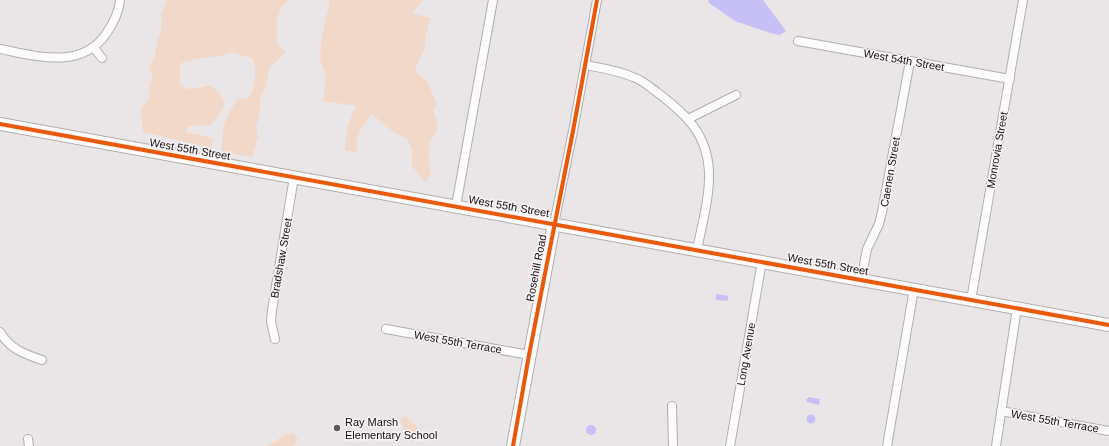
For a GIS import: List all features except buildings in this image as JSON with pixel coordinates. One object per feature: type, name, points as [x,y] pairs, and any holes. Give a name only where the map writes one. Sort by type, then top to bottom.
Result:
[{"type":"street","points":[[0,49],[54,58],[72,56],[86,52],[101,42],[114,21],[120,0]]},
{"type":"street","name":"West 55th Street","points":[[456,206],[493,0]]},
{"type":"street","name":"Rosehill Road","points":[[513,446],[597,0]]},
{"type":"street","name":"Monrovia Street","points":[[971,300],[1023,0]]},
{"type":"street","name":"West 54th Street","points":[[798,41],[1010,79]]},
{"type":"street","points":[[94,48],[102,58]]},
{"type":"street","name":"Caenen Street","points":[[861,280],[867,249],[879,224],[882,212],[910,61]]},
{"type":"street","points":[[585,65],[616,71],[640,80],[681,111],[695,127],[704,144],[708,158],[709,172],[708,188],[697,250]]},
{"type":"street","points":[[688,119],[736,95]]},
{"type":"street","name":"West 55th Street","points":[[0,124],[1109,325]]},
{"type":"street","name":"Bradshaw Street","points":[[275,339],[271,322],[272,310],[294,177]]},
{"type":"street","name":"Long Avenue","points":[[730,446],[762,262]]},
{"type":"street","points":[[887,446],[914,289]]},
{"type":"street","points":[[996,446],[1017,308]]},
{"type":"street","name":"West 55th Terrace","points":[[386,329],[529,355]]},
{"type":"street","points":[[0,332],[6,342],[23,353],[42,360]]},
{"type":"street","points":[[672,406],[673,446]]},
{"type":"street","name":"West 55th Terrace","points":[[1001,412],[1109,431]]},
{"type":"shaded area","points":[[166,0],[289,0],[281,7],[277,20],[277,43],[286,53],[270,67],[266,85],[260,100],[260,112],[256,127],[258,137],[252,157],[222,151],[223,129],[227,117],[238,99],[249,98],[255,79],[253,59],[233,52],[180,64],[180,83],[187,89],[200,88],[209,85],[221,95],[223,100],[223,109],[210,125],[189,126],[185,132],[213,138],[211,148],[143,132],[141,109],[149,98],[150,85],[153,77],[149,69],[155,55],[158,38],[162,27],[161,13]]},
{"type":"shaded area","points":[[329,0],[423,0],[412,13],[430,18],[425,39],[425,49],[415,68],[417,73],[427,81],[437,104],[433,111],[438,126],[436,133],[430,140],[430,174],[426,183],[412,166],[412,149],[407,139],[392,131],[372,114],[361,129],[357,139],[357,152],[345,151],[348,127],[357,106],[323,101],[326,76],[320,59],[322,35]]},
{"type":"shaded area","points":[[708,0],[763,0],[786,31],[780,35],[735,21],[709,3]]},
{"type":"shaded area","points":[[717,294],[728,296],[728,300],[722,301],[715,299]]},
{"type":"shaded area","points":[[808,397],[820,399],[819,405],[807,402],[806,399],[808,399]]},
{"type":"shaded area","points":[[811,414],[816,419],[811,424],[806,419]]},
{"type":"shaded area","points":[[405,416],[412,423],[416,424],[421,437],[410,443],[400,419]]},
{"type":"shaded area","points":[[591,425],[596,430],[591,435],[586,430]]},
{"type":"shaded area","points":[[293,433],[298,439],[293,446],[267,446],[286,434]]},
{"type":"cycle path","points":[[513,446],[597,0]]},
{"type":"cycle path","points":[[0,124],[1109,325]]},
{"type":"place","name":"Ray Marsh Elementary School","points":[[337,428]]}]
